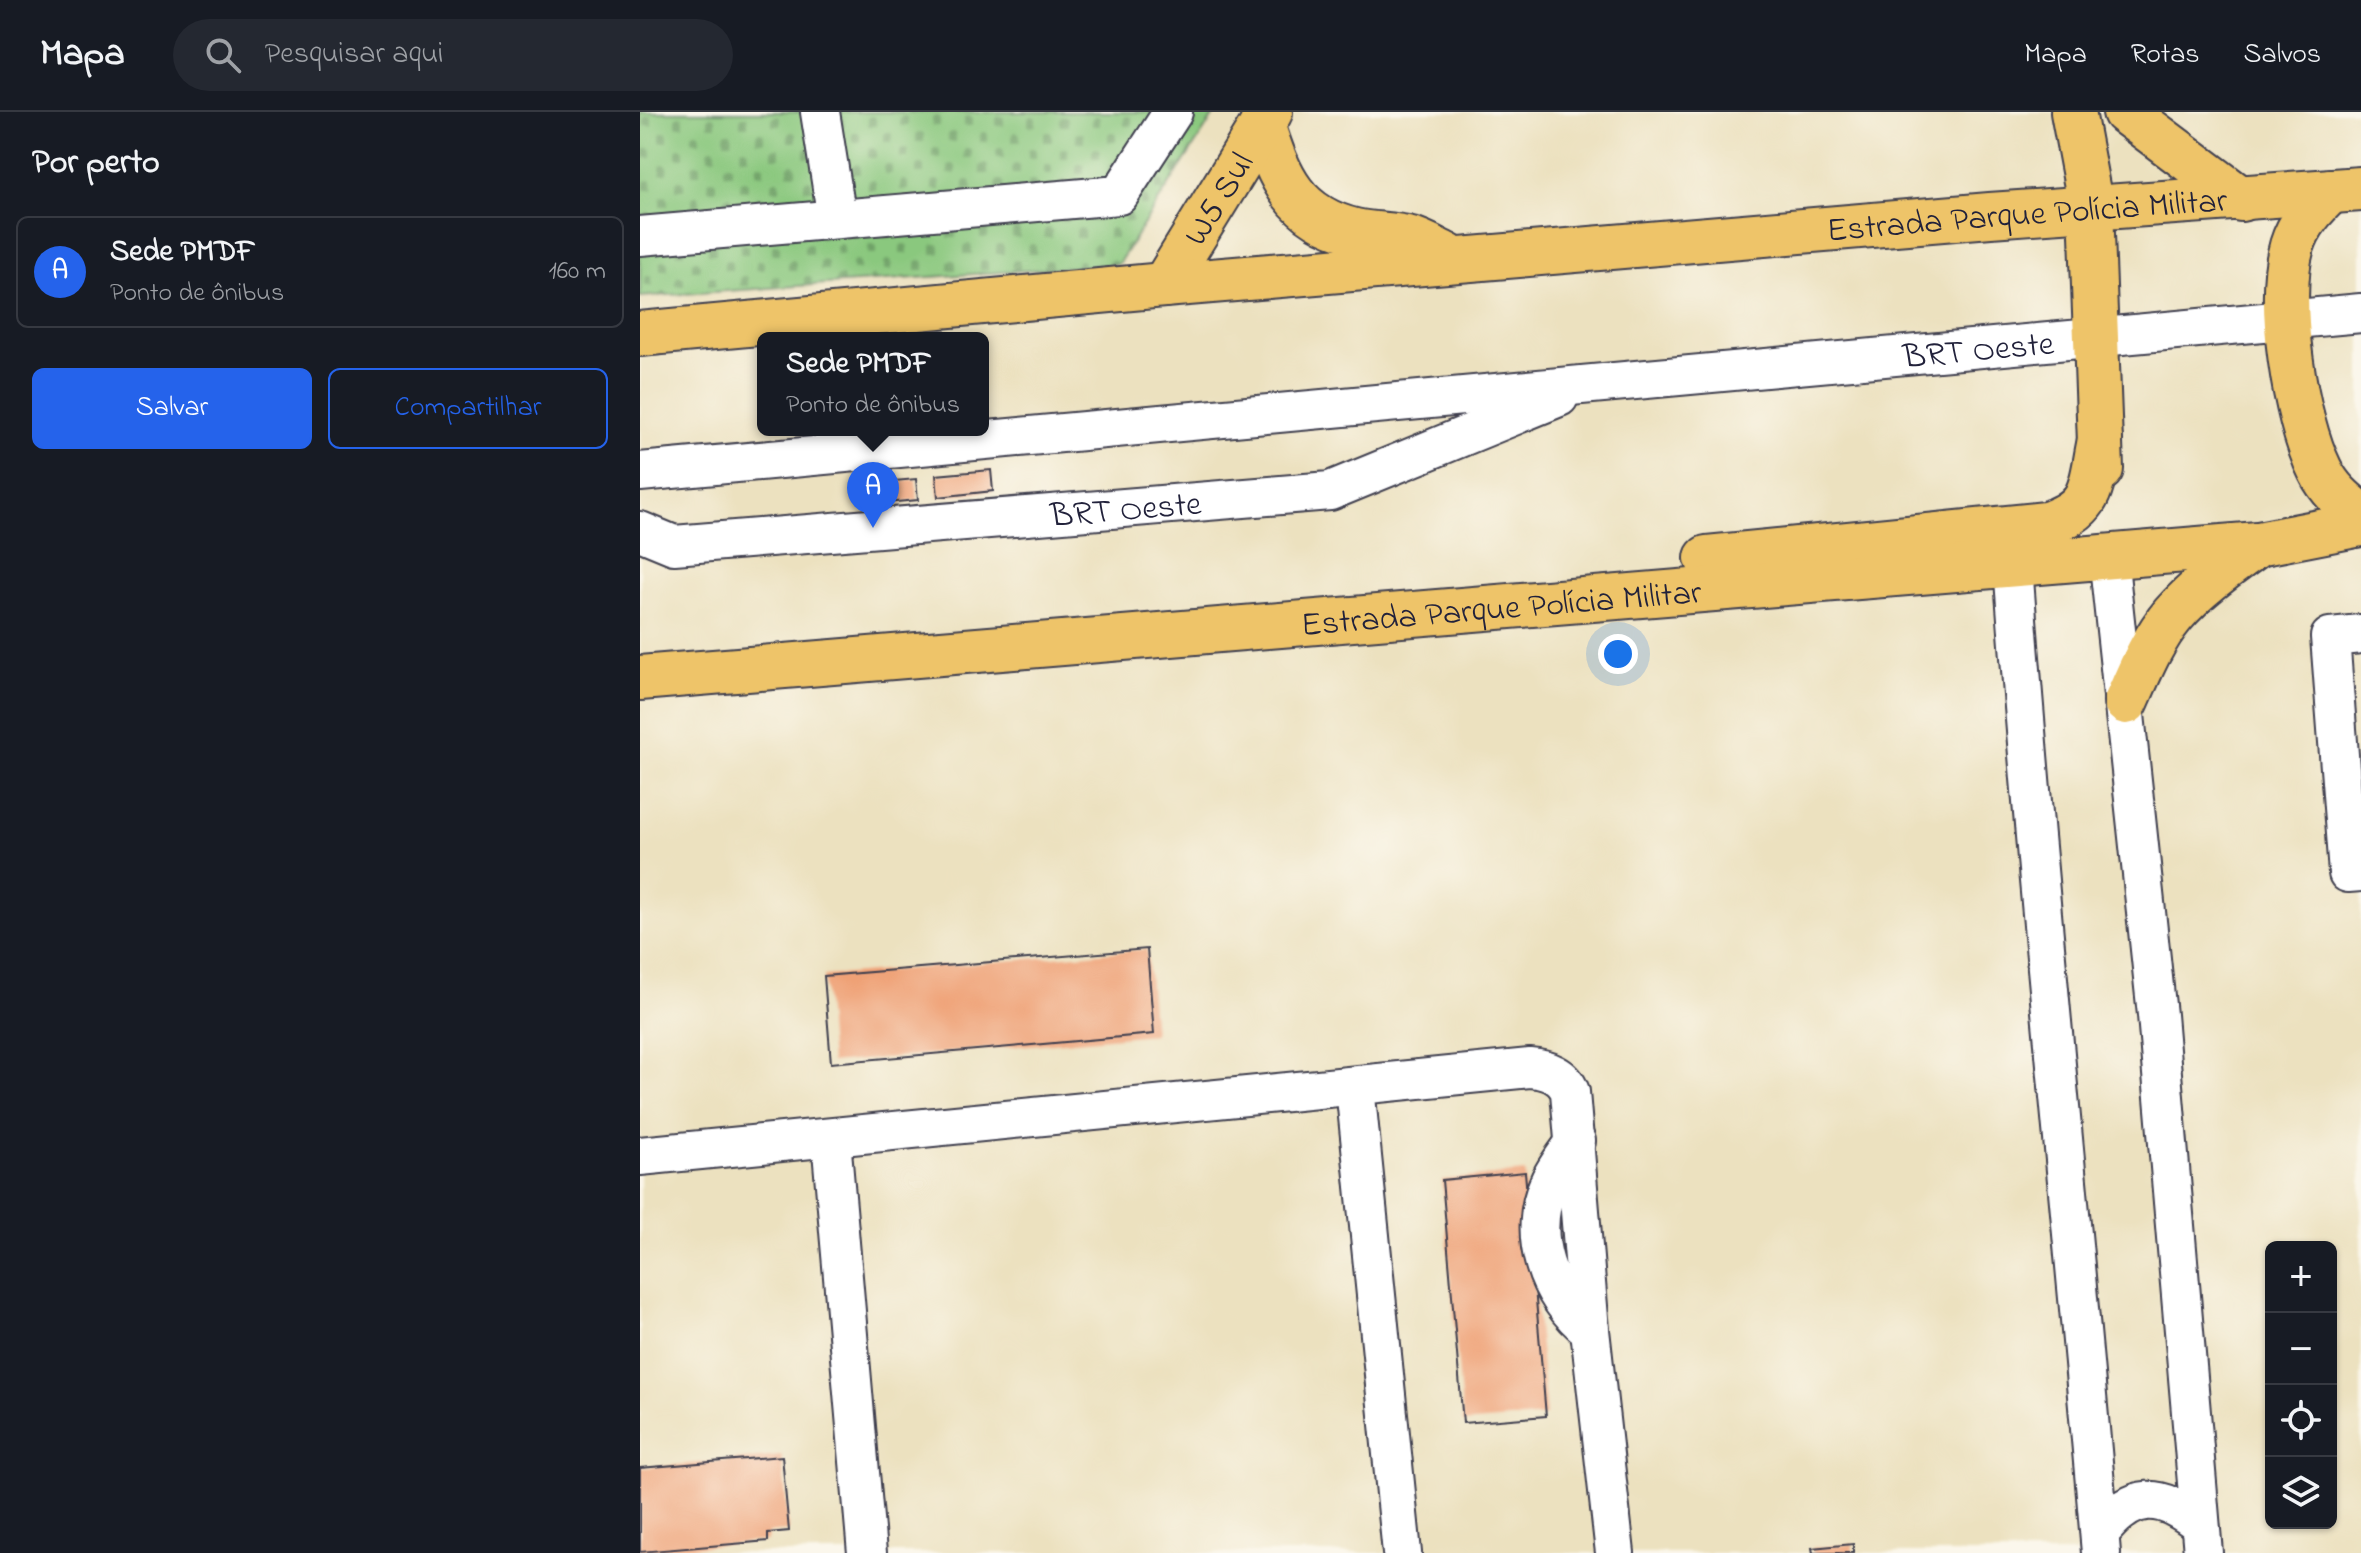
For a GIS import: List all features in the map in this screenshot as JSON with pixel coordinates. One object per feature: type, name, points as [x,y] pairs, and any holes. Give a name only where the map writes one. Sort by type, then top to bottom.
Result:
[{"type":"main road","points":[[2073,112],[2091,208],[2108,555]]},
{"type":"main road","points":[[2125,112],[2241,199]]},
{"type":"main road","points":[[1266,118],[1281,176],[1290,193],[1310,212],[1355,231],[1412,239],[1459,261]]},
{"type":"main road","name":"W5 Sul","points":[[1164,285],[1266,118]]},
{"type":"main road","points":[[2346,190],[2300,225],[2286,275],[2288,320],[2296,390],[2306,435],[2320,471],[2336,495],[2361,515]]},
{"type":"main road","name":"Estrada Parque Polícia Militar","points":[[640,334],[1164,285],[2091,208],[2346,190]]},
{"type":"main road","points":[[1365,617],[1397,598],[1516,579],[2046,524],[2071,516],[2081,508],[2087,496],[2100,440]]},
{"type":"main road","name":"Estrada Parque Polícia Militar","points":[[640,678],[2258,544],[2361,524]]},
{"type":"main road","points":[[2126,702],[2150,649],[2172,615],[2210,579],[2258,544]]},
{"type":"street","points":[[820,112],[837,219]]},
{"type":"street","points":[[640,236],[1119,195],[1173,112]]},
{"type":"street","name":"BRT Oeste","points":[[640,472],[2361,313]]},
{"type":"street","name":"BRT Oeste","points":[[640,531],[674,545],[1330,491],[1595,383]]},
{"type":"street","points":[[2108,555],[2157,1015],[2201,1538]]},
{"type":"street","points":[[2013,565],[2030,799],[2101,1543]]},
{"type":"street","points":[[2361,634],[2330,637],[2348,712],[2351,790],[2348,873],[2361,872]]},
{"type":"street","points":[[640,1156],[1540,1069],[1554,1074],[1568,1086],[1576,1141],[1590,1330],[1615,1553]]},
{"type":"street","points":[[1355,1087],[1402,1553]]},
{"type":"street","points":[[831,1139],[867,1553]]},
{"type":"street","points":[[2101,1543],[2122,1509],[2141,1502],[2166,1500],[2201,1538]]},
{"type":"green space","points":[[640,112],[1216,112],[1118,264],[640,297]]},
{"type":"building","points":[[991,470],[993,491],[938,497],[936,475]]},
{"type":"building","points":[[916,479],[918,500],[863,505],[861,484]]},
{"type":"building","points":[[1147,949],[1154,1034],[831,1063],[824,976]]},
{"type":"building","points":[[1525,1172],[1546,1416],[1463,1423],[1442,1180]]},
{"type":"building","points":[[782,1456],[789,1531],[768,1533],[768,1541],[640,1552],[640,1468]]},
{"type":"building","points":[[1853,1544],[1853,1553],[1813,1553],[1812,1548]]},
{"type":"place","name":"Sede PMDF","points":[[873,528]]}]
